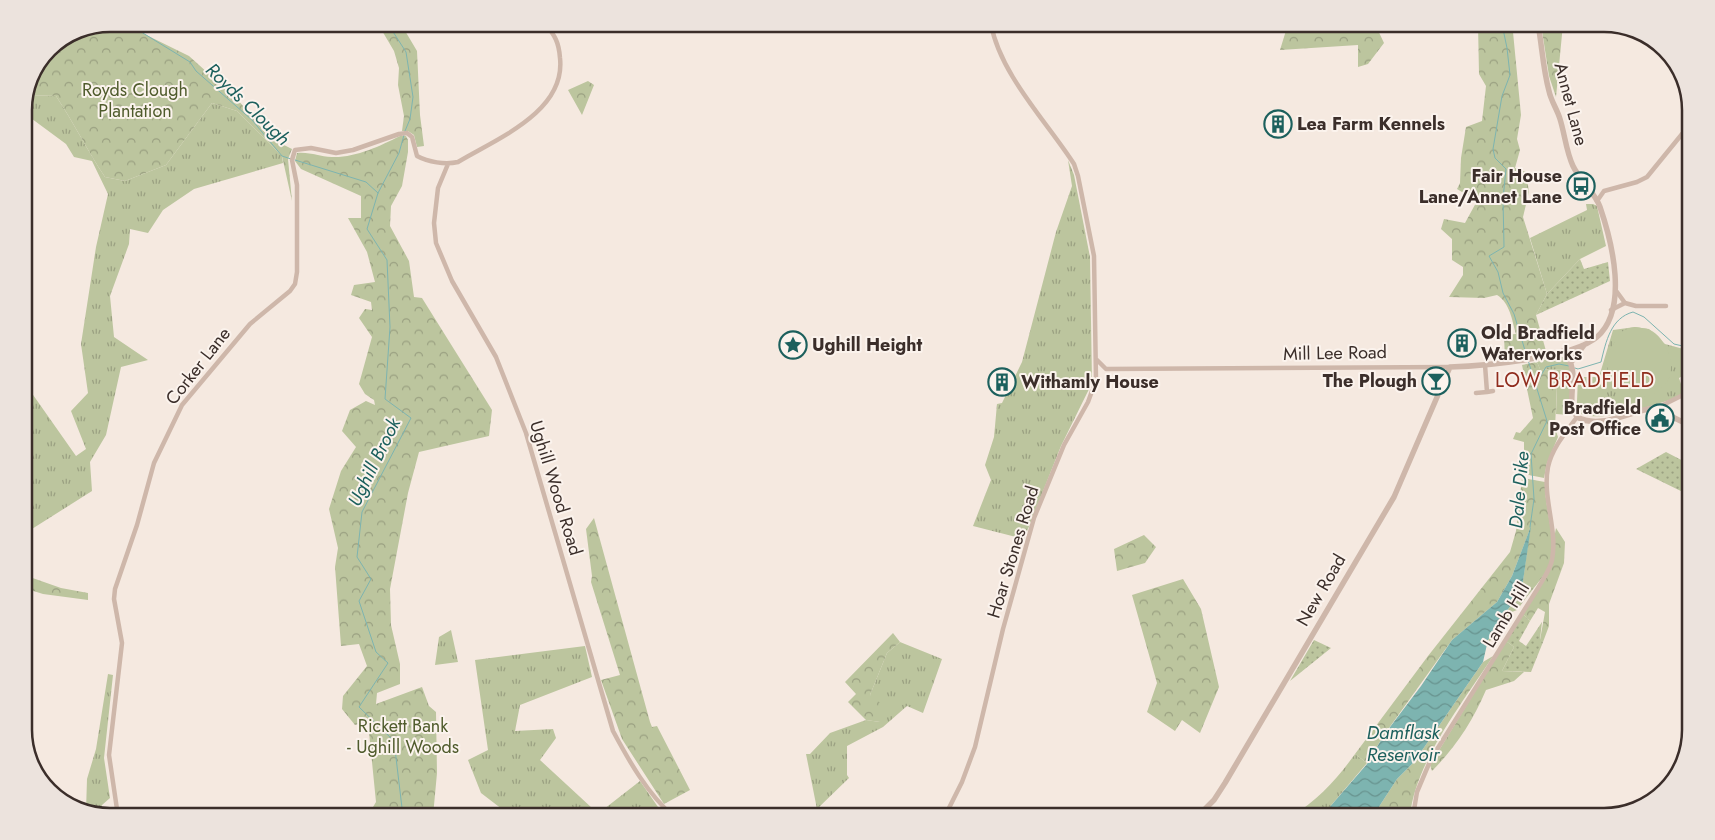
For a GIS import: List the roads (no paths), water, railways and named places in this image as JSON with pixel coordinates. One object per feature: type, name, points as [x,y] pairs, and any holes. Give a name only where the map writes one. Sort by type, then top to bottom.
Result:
[{"type":"street","points":[[448,164],[458,162],[522,124],[548,100],[562,73],[559,47],[552,32]]},
{"type":"street","name":"Hoar Stones Road","points":[[949,808],[962,782],[975,747],[1003,629],[1034,518],[1064,446],[1088,402],[1097,377],[1094,256],[1078,176],[1074,164],[1025,95],[1001,55],[992,32]]},
{"type":"street","name":"Annet Lane","points":[[1539,32],[1549,94],[1560,118],[1574,168],[1598,201]]},
{"type":"street","name":"Corker Lane","points":[[117,808],[109,755],[122,643],[114,593],[159,450],[192,391],[224,357],[250,324],[295,284],[297,272],[296,185],[292,160],[295,150],[311,148],[336,154],[369,146],[401,133],[407,133],[412,137],[417,156],[424,160],[448,164]]},
{"type":"street","points":[[1589,188],[1604,190],[1638,182],[1647,177],[1682,134]]},
{"type":"street","name":"Ughill Wood Road","points":[[448,164],[438,188],[434,223],[436,243],[452,281],[496,357],[526,433],[613,731],[635,770],[664,808]]},
{"type":"street","points":[[1604,190],[1598,201],[1610,249],[1617,292],[1625,303],[1636,306],[1666,306]]},
{"type":"street","points":[[1572,362],[1585,345],[1597,337],[1602,330],[1617,292]]},
{"type":"street","points":[[1611,310],[1625,303]]},
{"type":"street","name":"Mill Lee Road","points":[[1106,369],[1485,366],[1537,357],[1585,345]]},
{"type":"street","points":[[1563,351],[1572,362],[1572,406],[1577,417],[1587,421],[1598,421],[1657,408],[1682,395]]},
{"type":"street","points":[[1097,360],[1106,369],[1097,377]]},
{"type":"street","points":[[1476,393],[1490,392],[1485,366]]},
{"type":"street","name":"New Road","points":[[1205,808],[1225,783],[1394,496],[1450,367]]},
{"type":"street","points":[[1657,408],[1682,421]]},
{"type":"street","name":"Lamb Hill","points":[[1414,808],[1417,792],[1431,760],[1538,588],[1552,561],[1552,534],[1547,497],[1548,466],[1556,447],[1577,417]]},
{"type":"water","name":"Damflask Reservoir","points":[[1531,526],[1522,588],[1488,640],[1483,662],[1414,762],[1397,779],[1378,808],[1329,808],[1367,764],[1384,735],[1421,686],[1452,640],[1497,602],[1512,576]]},
{"type":"waterway","name":"Royds Clough","points":[[141,32],[190,62],[196,71],[252,120],[282,156],[291,159]]},
{"type":"waterway","name":"Ughill Brook","points":[[393,32],[406,52],[413,97],[410,119],[405,131]]},
{"type":"waterway","name":"Dale Dike","points":[[1504,32],[1510,75],[1502,96],[1493,149],[1495,158],[1506,169],[1503,199],[1504,247],[1489,256],[1498,272],[1503,293],[1514,314],[1527,357]]},
{"type":"waterway","name":"Ughill Brook","points":[[402,808],[394,741],[359,707],[388,663],[376,652],[359,601],[371,579],[357,557],[362,512],[411,418],[385,399],[390,327],[387,260],[367,229],[378,193],[399,153],[404,135]]},
{"type":"waterway","name":"Royds Clough","points":[[295,160],[366,182],[378,193]]},
{"type":"waterway","points":[[1575,368],[1578,369],[1601,362],[1611,331],[1619,319],[1633,312],[1644,317],[1674,344],[1682,346]]},
{"type":"waterway","name":"Dale Dike","points":[[1528,360],[1547,421],[1531,454],[1534,499],[1530,527]]},
{"type":"waterway","points":[[1537,382],[1546,367],[1559,364],[1569,366]]},
{"type":"place","name":"Lea Farm Kennels","points":[[1278,124]]},
{"type":"place","name":"Fair House Lane/Annet Lane","points":[[1581,186]]},
{"type":"place","name":"Old Bradfield Waterworks","points":[[1462,343]]},
{"type":"place","name":"Ughill Height","points":[[793,345]]},
{"type":"place","name":"The Plough","points":[[1436,381]]},
{"type":"place","name":"Withamly House","points":[[1002,382]]},
{"type":"place","name":"Bradfield Post Office","points":[[1660,418]]},
{"type":"district","name":"LOW BRADFIELD","points":[[1575,380]]},
{"type":"park label","name":"Royds Clough Plantation","points":[[135,100]]},
{"type":"park label","name":"Rickett Bank - Ughill Woods","points":[[403,736]]}]
